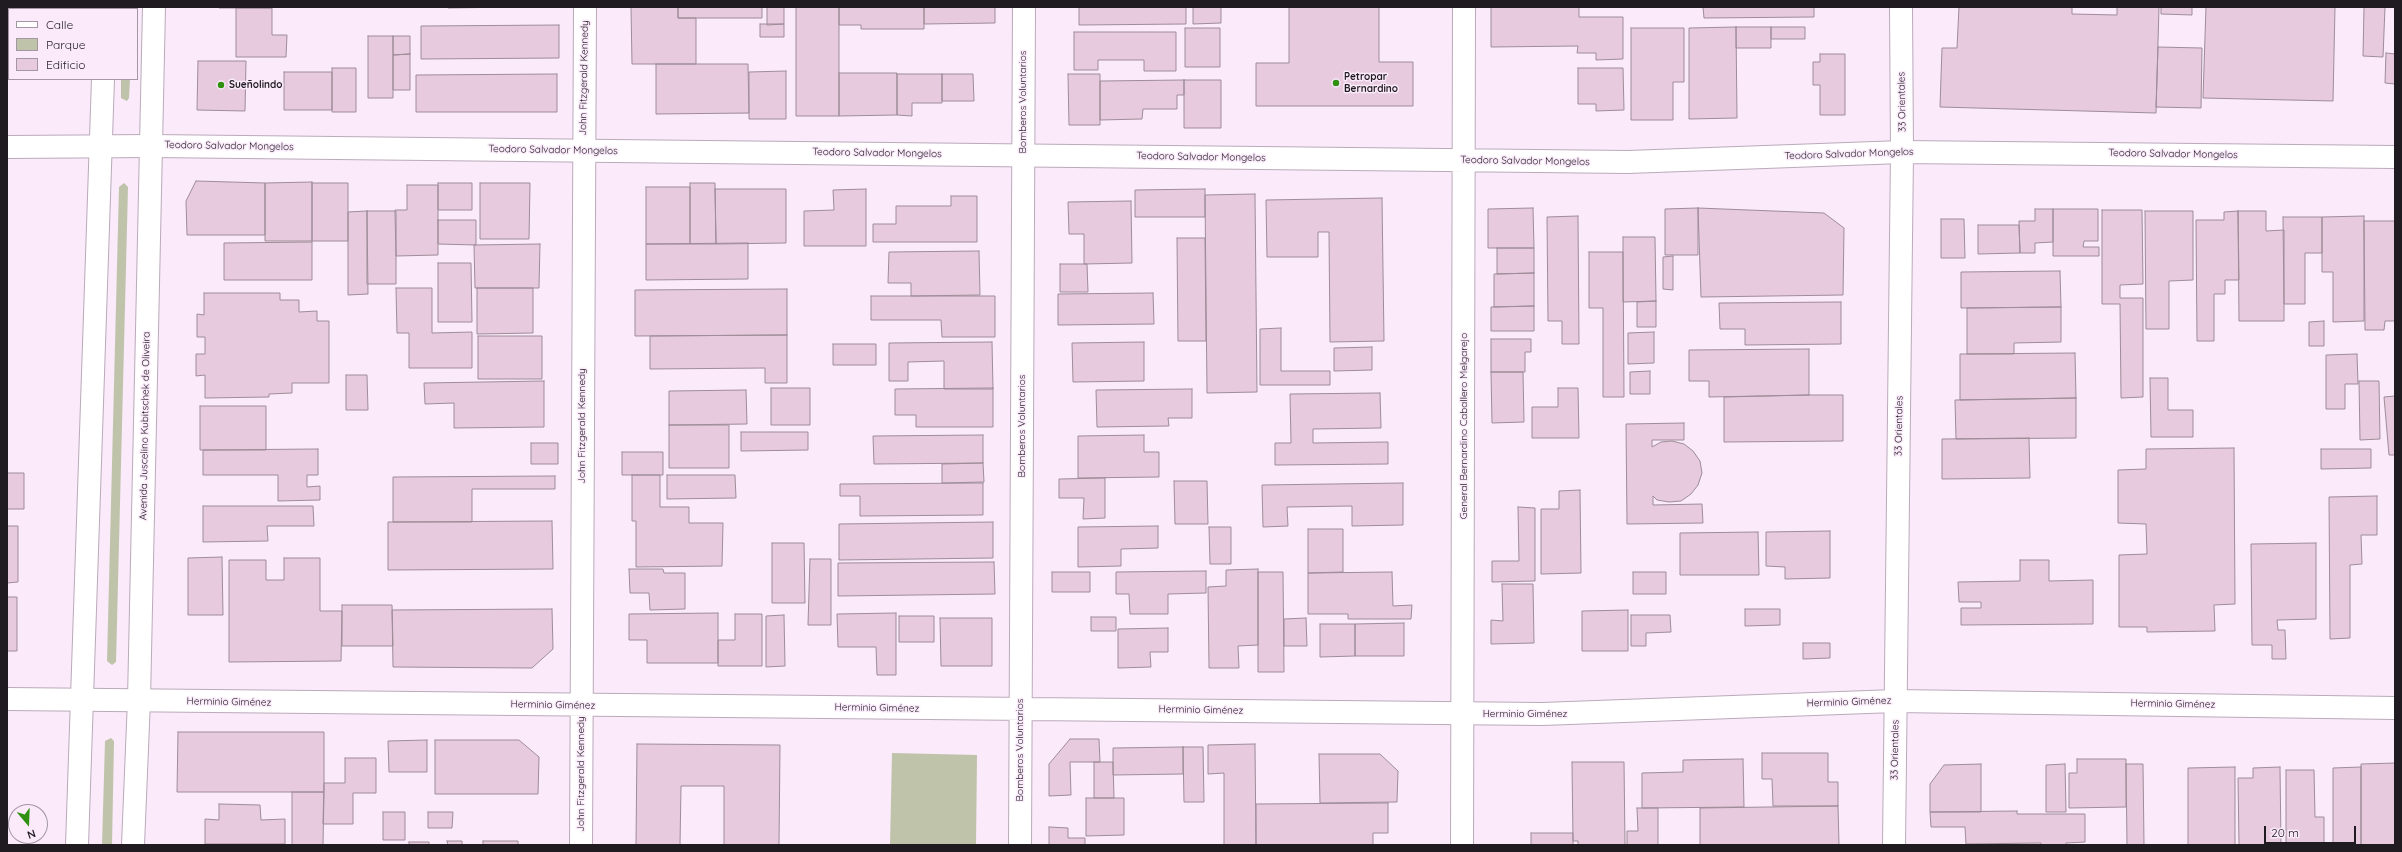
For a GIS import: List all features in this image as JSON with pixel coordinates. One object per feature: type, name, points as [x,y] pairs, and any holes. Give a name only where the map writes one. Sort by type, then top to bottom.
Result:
[{"type":"street","name":"Avenida Juscelino Kubitschek de Oliveira","points":[[133,845],[139,700],[154,7]]},
{"type":"street","name":"John Fitzgerald Kennedy","points":[[581,845],[583,150],[585,7]]},
{"type":"street","name":"Bomberos Voluntarios","points":[[1020,845],[1024,7]]},
{"type":"street","name":"General Bernardino Caballero Melgarejo","points":[[1462,845],[1465,160],[1464,7]]},
{"type":"street","name":"33 Orientales","points":[[1894,845],[1902,152],[1900,7]]},
{"type":"street","points":[[77,845],[80,701],[103,80]]},
{"type":"street","name":"Teodoro Salvador Mongelos","points":[[7,147],[151,146],[1628,162],[1902,152],[2395,156]]},
{"type":"street","name":"Herminio Giménez","points":[[7,699],[80,701],[139,700],[1462,714],[1542,714],[1896,700],[2395,708]]},
{"type":"green space","points":[[121,80],[130,80],[129,98],[127,101],[121,98]]},
{"type":"green space","points":[[124,183],[128,187],[116,662],[112,665],[107,661],[119,187]]},
{"type":"green space","points":[[111,738],[114,741],[112,845],[102,845],[105,741]]},
{"type":"green space","points":[[892,753],[977,755],[976,845],[890,845]]},
{"type":"building","points":[[272,7],[272,8],[219,8]]},
{"type":"building","points":[[448,7],[514,7],[448,8]]},
{"type":"building","points":[[631,7],[678,7],[678,18],[696,18],[696,64],[632,64]]},
{"type":"building","points":[[678,7],[762,7],[762,18],[678,18]]},
{"type":"building","points":[[767,7],[784,7],[784,24],[767,25]]},
{"type":"building","points":[[796,7],[839,7],[839,116],[796,116]]},
{"type":"building","points":[[839,7],[924,7],[924,29],[861,29],[861,25],[839,25]]},
{"type":"building","points":[[924,7],[995,7],[995,23],[924,24]]},
{"type":"building","points":[[1079,7],[1186,7],[1186,24],[1079,25]]},
{"type":"building","points":[[1193,7],[1221,7],[1221,23],[1193,24]]},
{"type":"building","points":[[1289,7],[1379,7],[1379,62],[1413,62],[1413,106],[1256,106],[1256,63],[1289,63]]},
{"type":"building","points":[[1491,7],[1579,7],[1579,17],[1623,17],[1623,59],[1596,60],[1596,53],[1577,53],[1578,46],[1491,47]]},
{"type":"building","points":[[1703,7],[1814,7],[1814,17],[1704,18]]},
{"type":"building","points":[[1959,7],[2072,7],[2072,14],[2117,15],[2117,7],[2159,7],[2156,113],[1940,107],[1942,48],[1957,48]]},
{"type":"building","points":[[2161,7],[2192,7],[2192,15],[2161,14]]},
{"type":"building","points":[[2206,7],[2335,7],[2333,101],[2203,98]]},
{"type":"building","points":[[2364,7],[2385,7],[2383,57],[2363,56]]},
{"type":"building","points":[[236,8],[272,8],[272,35],[287,35],[286,57],[236,57]]},
{"type":"building","points":[[760,24],[784,24],[784,37],[760,37]]},
{"type":"building","points":[[559,25],[559,58],[421,59],[421,26]]},
{"type":"building","points":[[1736,27],[1771,27],[1771,48],[1736,48]]},
{"type":"building","points":[[1736,27],[1737,118],[1689,119],[1689,28]]},
{"type":"building","points":[[1771,27],[1805,27],[1805,39],[1771,39]]},
{"type":"building","points":[[1185,28],[1220,28],[1220,67],[1185,67]]},
{"type":"building","points":[[1631,28],[1684,28],[1684,82],[1673,82],[1673,120],[1631,120]]},
{"type":"building","points":[[1074,32],[1176,32],[1176,71],[1144,71],[1144,60],[1098,60],[1098,70],[1074,70]]},
{"type":"building","points":[[368,36],[393,36],[393,98],[368,98]]},
{"type":"building","points":[[393,36],[410,36],[410,54],[393,55]]},
{"type":"building","points":[[2158,47],[2202,48],[2201,108],[2156,107]]},
{"type":"building","points":[[2386,53],[2395,54],[2395,84],[2385,83]]},
{"type":"building","points":[[410,54],[410,90],[393,90],[393,55]]},
{"type":"building","points":[[1820,54],[1845,54],[1845,115],[1820,115],[1820,85],[1813,85],[1813,62],[1820,62]]},
{"type":"building","name":"Sueñolindo","points":[[198,61],[246,61],[245,111],[197,110]]},
{"type":"building","points":[[656,64],[748,64],[749,113],[656,114]]},
{"type":"building","points":[[332,68],[356,68],[356,112],[332,112]]},
{"type":"building","points":[[1578,68],[1623,68],[1624,110],[1596,111],[1596,104],[1578,104]]},
{"type":"building","points":[[786,71],[786,119],[749,119],[749,72]]},
{"type":"building","points":[[284,72],[332,72],[332,110],[284,110]]},
{"type":"building","points":[[839,73],[897,73],[897,115],[839,116]]},
{"type":"building","points":[[557,74],[557,112],[416,112],[416,75]]},
{"type":"building","points":[[897,74],[942,74],[942,103],[912,103],[912,116],[897,115]]},
{"type":"building","points":[[942,74],[973,74],[974,101],[942,101]]},
{"type":"building","points":[[1068,74],[1100,74],[1100,125],[1069,125]]},
{"type":"building","points":[[1184,80],[1221,80],[1221,128],[1184,128]]},
{"type":"building","points":[[1184,80],[1184,95],[1177,95],[1177,109],[1143,109],[1142,119],[1100,120],[1100,81]]},
{"type":"building","points":[[196,181],[265,183],[265,235],[187,235],[186,201]]},
{"type":"building","points":[[312,182],[312,241],[265,241],[265,183]]},
{"type":"building","points":[[312,183],[348,183],[348,241],[312,241]]},
{"type":"building","points":[[438,183],[472,183],[472,210],[438,210]]},
{"type":"building","points":[[480,183],[530,183],[529,239],[480,239]]},
{"type":"building","points":[[690,183],[715,183],[716,244],[690,244]]},
{"type":"building","points":[[407,185],[438,185],[438,255],[396,256],[395,210],[407,210]]},
{"type":"building","points":[[646,187],[690,187],[690,244],[646,244]]},
{"type":"building","points":[[715,189],[786,189],[786,243],[716,244]]},
{"type":"building","points":[[866,189],[866,246],[804,246],[804,211],[834,210],[833,190]]},
{"type":"building","points":[[1205,189],[1205,217],[1135,217],[1135,190]]},
{"type":"building","points":[[1255,194],[1257,392],[1207,393],[1205,195]]},
{"type":"building","points":[[951,196],[977,196],[977,242],[873,242],[873,224],[896,224],[896,206],[951,206]]},
{"type":"building","points":[[1382,198],[1384,341],[1330,342],[1329,232],[1318,232],[1318,257],[1267,257],[1266,200]]},
{"type":"building","points":[[1131,201],[1132,263],[1084,264],[1084,234],[1069,234],[1068,202]]},
{"type":"building","points":[[1533,208],[1534,248],[1488,248],[1488,209]]},
{"type":"building","points":[[1698,208],[1824,213],[1844,228],[1843,295],[1701,297]]},
{"type":"building","points":[[1698,208],[1698,255],[1665,255],[1665,209]]},
{"type":"building","points":[[2035,209],[2053,209],[2053,242],[2035,243],[2035,253],[2020,253],[2019,221],[2035,221]]},
{"type":"building","points":[[2053,209],[2098,209],[2098,241],[2084,241],[2083,247],[2099,247],[2099,256],[2053,256]]},
{"type":"building","points":[[2102,210],[2142,210],[2143,284],[2120,285],[2120,298],[2143,298],[2143,397],[2121,398],[2120,304],[2102,304]]},
{"type":"building","points":[[367,211],[396,211],[396,284],[367,284]]},
{"type":"building","points":[[367,211],[368,294],[348,295],[348,212]]},
{"type":"building","points":[[2145,211],[2193,211],[2193,280],[2169,281],[2169,329],[2146,329]]},
{"type":"building","points":[[2238,211],[2266,211],[2266,231],[2284,230],[2284,321],[2239,321]]},
{"type":"building","points":[[2238,211],[2239,280],[2225,280],[2225,294],[2214,294],[2214,341],[2197,341],[2196,220],[2224,220],[2224,212]]},
{"type":"building","points":[[1578,216],[1579,344],[1562,344],[1562,321],[1548,321],[1547,217]]},
{"type":"building","points":[[2364,216],[2364,321],[2333,322],[2333,272],[2322,272],[2322,217]]},
{"type":"building","points":[[2283,217],[2322,217],[2322,253],[2305,253],[2305,304],[2284,304]]},
{"type":"building","points":[[1941,219],[1964,219],[1965,258],[1941,258]]},
{"type":"building","points":[[438,220],[476,220],[476,245],[438,244]]},
{"type":"building","points":[[2364,221],[2395,221],[2395,321],[2385,321],[2384,330],[2365,330]]},
{"type":"building","points":[[1978,225],[2019,225],[2020,253],[1978,254]]},
{"type":"building","points":[[1623,237],[1655,237],[1656,301],[1623,302]]},
{"type":"building","points":[[1177,238],[1205,238],[1206,341],[1178,341]]},
{"type":"building","points":[[312,242],[312,280],[224,280],[224,243]]},
{"type":"building","points":[[748,243],[748,279],[646,280],[646,244]]},
{"type":"building","points":[[540,244],[539,288],[475,288],[474,245]]},
{"type":"building","points":[[1497,248],[1534,248],[1534,273],[1497,274]]},
{"type":"building","points":[[979,251],[980,295],[911,296],[911,283],[888,283],[889,252]]},
{"type":"building","points":[[1589,252],[1623,252],[1624,397],[1603,397],[1603,308],[1589,308]]},
{"type":"building","points":[[1673,256],[1673,290],[1663,289],[1663,257]]},
{"type":"building","points":[[438,263],[471,263],[472,322],[438,322]]},
{"type":"building","points":[[1060,264],[1087,264],[1088,292],[1060,292]]},
{"type":"building","points":[[2060,271],[2061,307],[1961,308],[1961,272]]},
{"type":"building","points":[[1534,273],[1534,306],[1494,307],[1494,274]]},
{"type":"building","points":[[396,288],[432,288],[432,333],[472,332],[472,368],[409,368],[409,333],[397,333]]},
{"type":"building","points":[[477,288],[533,288],[533,333],[477,334]]},
{"type":"building","points":[[787,289],[787,335],[635,336],[635,290]]},
{"type":"building","points":[[204,293],[280,293],[280,300],[299,300],[299,312],[317,311],[317,321],[329,321],[329,383],[292,383],[292,393],[269,394],[269,397],[205,398],[205,375],[196,376],[196,354],[205,354],[205,337],[197,337],[197,314],[204,315]]},
{"type":"building","points":[[1153,293],[1154,324],[1058,325],[1058,294]]},
{"type":"building","points":[[871,296],[995,296],[995,337],[942,337],[941,320],[871,320]]},
{"type":"building","points":[[1656,301],[1656,327],[1637,327],[1637,302]]},
{"type":"building","points":[[1841,302],[1841,344],[1745,345],[1745,329],[1720,329],[1719,303]]},
{"type":"building","points":[[1534,306],[1534,331],[1491,331],[1491,307]]},
{"type":"building","points":[[2061,307],[2061,342],[2014,343],[2014,354],[1967,354],[1967,308]]},
{"type":"building","points":[[2324,321],[2324,346],[2309,346],[2309,322]]},
{"type":"building","points":[[1281,328],[1281,371],[1330,371],[1330,385],[1260,385],[1260,329]]},
{"type":"building","points":[[1654,332],[1654,363],[1628,364],[1628,333]]},
{"type":"building","points":[[787,335],[787,383],[765,383],[765,368],[650,369],[650,336]]},
{"type":"building","points":[[478,336],[542,336],[542,379],[478,379]]},
{"type":"building","points":[[1491,339],[1531,339],[1531,352],[1525,352],[1525,372],[1491,372]]},
{"type":"building","points":[[992,342],[993,389],[944,389],[944,361],[908,362],[908,381],[889,381],[889,343]]},
{"type":"building","points":[[1144,342],[1144,381],[1073,382],[1072,343]]},
{"type":"building","points":[[833,344],[876,344],[876,365],[833,365]]},
{"type":"building","points":[[1372,347],[1372,370],[1334,371],[1334,348]]},
{"type":"building","points":[[1809,349],[1809,395],[1709,397],[1709,381],[1689,381],[1689,350]]},
{"type":"building","points":[[2075,353],[2076,398],[1960,400],[1960,354]]},
{"type":"building","points":[[2357,354],[2358,384],[2345,384],[2345,409],[2326,409],[2326,355]]},
{"type":"building","points":[[1650,371],[1650,394],[1630,394],[1630,372]]},
{"type":"building","points":[[1491,372],[1523,372],[1524,422],[1492,423]]},
{"type":"building","points":[[346,375],[367,375],[368,410],[346,410]]},
{"type":"building","points":[[2150,378],[2168,378],[2168,410],[2193,410],[2193,437],[2151,437]]},
{"type":"building","points":[[544,381],[544,427],[454,428],[454,403],[425,404],[424,383]]},
{"type":"building","points":[[2359,381],[2379,381],[2380,439],[2360,440]]},
{"type":"building","points":[[771,388],[810,388],[810,425],[771,425]]},
{"type":"building","points":[[993,388],[993,427],[916,427],[916,415],[895,415],[895,389]]},
{"type":"building","points":[[1558,388],[1578,388],[1579,438],[1532,438],[1532,407],[1558,407]]},
{"type":"building","points":[[1192,389],[1192,418],[1168,418],[1169,426],[1097,427],[1096,390]]},
{"type":"building","points":[[746,390],[747,424],[669,425],[669,391]]},
{"type":"building","points":[[1380,393],[1381,428],[1313,429],[1313,443],[1388,442],[1388,464],[1275,465],[1275,443],[1291,443],[1290,394]]},
{"type":"building","points":[[1843,395],[1843,441],[1724,442],[1724,397]]},
{"type":"building","points":[[2395,396],[2395,455],[2389,455],[2384,397]]},
{"type":"building","points":[[2076,398],[2076,438],[1956,439],[1955,400]]},
{"type":"building","points":[[200,406],[266,406],[266,450],[200,450]]},
{"type":"building","points":[[1684,423],[1684,440],[1652,440],[1652,447],[1661,442],[1672,441],[1684,444],[1693,451],[1700,461],[1702,473],[1698,485],[1691,494],[1681,501],[1669,502],[1657,500],[1653,496],[1653,505],[1702,504],[1703,523],[1627,524],[1626,424]]},
{"type":"building","points":[[669,425],[729,425],[729,468],[669,468]]},
{"type":"building","points":[[741,432],[808,432],[808,450],[741,451]]},
{"type":"building","points":[[983,435],[983,463],[874,464],[873,436]]},
{"type":"building","points":[[1144,435],[1144,452],[1159,452],[1159,477],[1078,478],[1078,436]]},
{"type":"building","points":[[2029,438],[2030,478],[1942,479],[1942,439]]},
{"type":"building","points":[[531,443],[558,443],[558,464],[531,464]]},
{"type":"building","points":[[2234,448],[2235,604],[2214,605],[2215,631],[2147,632],[2147,627],[2119,627],[2119,555],[2147,554],[2146,524],[2118,523],[2118,470],[2146,469],[2146,449]]},
{"type":"building","points":[[318,449],[318,475],[307,475],[307,487],[320,486],[320,500],[278,501],[278,475],[203,475],[203,450]]},
{"type":"building","points":[[2321,449],[2371,449],[2371,468],[2321,469]]},
{"type":"building","points":[[622,452],[663,452],[663,475],[622,475]]},
{"type":"building","points":[[983,463],[984,482],[942,483],[942,464]]},
{"type":"building","points":[[7,473],[24,473],[24,509],[7,509]]},
{"type":"building","points":[[632,475],[660,475],[660,507],[689,507],[689,523],[723,523],[722,566],[636,567],[636,521],[632,521]]},
{"type":"building","points":[[667,475],[735,475],[736,498],[667,499]]},
{"type":"building","points":[[555,476],[555,489],[472,489],[472,522],[393,522],[393,477]]},
{"type":"building","points":[[1105,478],[1105,518],[1083,519],[1084,498],[1059,498],[1059,479]]},
{"type":"building","points":[[1174,481],[1207,481],[1208,524],[1175,524]]},
{"type":"building","points":[[983,483],[983,515],[860,516],[860,496],[840,496],[840,484]]},
{"type":"building","points":[[1403,483],[1403,525],[1352,526],[1352,506],[1287,507],[1288,526],[1263,527],[1262,485]]},
{"type":"building","points":[[1580,490],[1581,573],[1541,574],[1541,509],[1559,509],[1559,491]]},
{"type":"building","points":[[2377,496],[2377,535],[2361,535],[2362,564],[2350,565],[2350,638],[2330,639],[2329,497]]},
{"type":"building","points":[[203,506],[313,506],[314,526],[267,526],[268,541],[203,542]]},
{"type":"building","points":[[1518,507],[1535,508],[1535,581],[1492,582],[1492,561],[1519,561]]},
{"type":"building","points":[[552,521],[553,569],[388,570],[388,522]]},
{"type":"building","points":[[993,522],[993,558],[839,560],[839,524]]},
{"type":"building","points":[[7,526],[18,526],[18,582],[7,583]]},
{"type":"building","points":[[1158,526],[1158,548],[1121,549],[1121,566],[1078,567],[1078,527]]},
{"type":"building","points":[[1209,527],[1231,527],[1231,564],[1210,564]]},
{"type":"building","points":[[1308,529],[1343,529],[1343,572],[1308,573]]},
{"type":"building","points":[[1830,531],[1830,578],[1785,579],[1785,567],[1766,566],[1766,532]]},
{"type":"building","points":[[1758,532],[1759,575],[1680,575],[1680,533]]},
{"type":"building","points":[[772,543],[804,543],[805,603],[772,603]]},
{"type":"building","points":[[2316,543],[2316,619],[2277,620],[2278,630],[2285,630],[2286,659],[2272,659],[2272,645],[2252,645],[2251,544]]},
{"type":"building","points":[[222,557],[223,615],[188,615],[188,558]]},
{"type":"building","points":[[284,558],[320,558],[320,611],[342,611],[341,661],[229,662],[229,560],[266,560],[266,580],[284,580]]},
{"type":"building","points":[[810,559],[831,559],[831,625],[808,625]]},
{"type":"building","points":[[2020,560],[2049,560],[2049,581],[2093,580],[2093,624],[1961,625],[1961,608],[1981,608],[1981,602],[1959,602],[1958,582],[2020,581]]},
{"type":"building","points":[[994,562],[995,594],[838,596],[838,563]]},
{"type":"building","points":[[629,569],[663,569],[664,573],[685,573],[685,609],[650,610],[649,593],[630,593]]},
{"type":"building","points":[[1258,569],[1258,645],[1238,646],[1239,668],[1209,668],[1208,587],[1226,586],[1226,570]]},
{"type":"building","points":[[1206,571],[1206,593],[1168,594],[1168,614],[1130,614],[1129,594],[1116,594],[1116,572]]},
{"type":"building","points":[[1052,572],[1090,572],[1090,592],[1052,592]]},
{"type":"building","points":[[1258,572],[1283,572],[1284,672],[1258,672]]},
{"type":"building","points":[[1392,572],[1393,606],[1412,605],[1411,619],[1348,619],[1348,614],[1308,614],[1308,573]]},
{"type":"building","points":[[1633,572],[1666,572],[1666,594],[1633,594]]},
{"type":"building","points":[[1502,584],[1533,584],[1534,643],[1491,644],[1491,620],[1503,621]]},
{"type":"building","points":[[7,597],[17,597],[17,651],[7,651]]},
{"type":"building","points":[[342,605],[392,605],[393,646],[342,646]]},
{"type":"building","points":[[552,609],[553,649],[532,668],[393,667],[392,610]]},
{"type":"building","points":[[1745,609],[1780,609],[1780,625],[1745,626]]},
{"type":"building","points":[[1628,610],[1628,651],[1582,651],[1582,611]]},
{"type":"building","points":[[718,613],[718,663],[647,663],[647,640],[629,640],[629,614]]},
{"type":"building","points":[[896,613],[896,675],[877,675],[876,647],[838,647],[837,614]]},
{"type":"building","points":[[735,614],[762,614],[762,666],[718,666],[718,640],[735,640]]},
{"type":"building","points":[[784,615],[785,666],[766,667],[766,616]]},
{"type":"building","points":[[1631,615],[1670,615],[1671,632],[1646,633],[1646,646],[1631,646]]},
{"type":"building","points":[[899,616],[934,616],[934,642],[899,642]]},
{"type":"building","points":[[1091,617],[1116,617],[1116,631],[1091,631]]},
{"type":"building","points":[[940,618],[992,618],[992,666],[941,666]]},
{"type":"building","points":[[1306,618],[1307,646],[1284,646],[1284,619]]},
{"type":"building","points":[[1404,623],[1404,656],[1355,656],[1355,624]]},
{"type":"building","points":[[1320,624],[1355,624],[1355,656],[1320,657]]},
{"type":"building","points":[[1168,628],[1168,652],[1150,652],[1151,667],[1118,668],[1118,629]]},
{"type":"building","points":[[1803,643],[1830,643],[1830,658],[1803,659]]},
{"type":"building","points":[[178,732],[324,732],[324,792],[177,792]]},
{"type":"building","points":[[1070,739],[1099,739],[1100,762],[1070,762],[1071,795],[1049,796],[1049,764]]},
{"type":"building","points":[[427,740],[427,772],[389,772],[388,741]]},
{"type":"building","points":[[435,740],[519,740],[539,757],[538,794],[435,794]]},
{"type":"building","points":[[637,744],[780,745],[779,845],[724,845],[724,786],[681,786],[680,845],[636,845]]},
{"type":"building","points":[[1255,744],[1256,845],[1224,845],[1224,773],[1208,774],[1208,745]]},
{"type":"building","points":[[1183,747],[1203,747],[1204,802],[1184,802]]},
{"type":"building","points":[[1183,747],[1183,774],[1113,775],[1113,748]]},
{"type":"building","points":[[1762,753],[1828,753],[1828,782],[1838,782],[1838,806],[1773,806],[1772,779],[1762,779]]},
{"type":"building","points":[[1319,754],[1380,754],[1398,771],[1397,802],[1320,803]]},
{"type":"building","points":[[345,758],[376,758],[376,793],[353,793],[353,824],[323,824],[324,783],[345,783]]},
{"type":"building","points":[[1743,759],[1744,807],[1642,808],[1642,773],[1683,772],[1683,760]]},
{"type":"building","points":[[2077,759],[2126,759],[2126,807],[2069,808],[2069,773],[2077,773]]},
{"type":"building","points":[[1094,762],[1113,762],[1114,798],[1094,798]]},
{"type":"building","points":[[1572,762],[1624,762],[1625,845],[1578,845],[1578,841],[1573,841]]},
{"type":"building","points":[[2395,763],[2395,845],[2361,845],[2361,764]]},
{"type":"building","points":[[1981,764],[1981,812],[1930,812],[1930,784],[1944,765]]},
{"type":"building","points":[[2065,764],[2066,812],[2046,812],[2046,765]]},
{"type":"building","points":[[2126,764],[2143,764],[2144,845],[2127,845]]},
{"type":"building","points":[[2235,767],[2235,845],[2188,845],[2188,768]]},
{"type":"building","points":[[2280,767],[2281,845],[2239,845],[2238,778],[2253,778],[2253,768]]},
{"type":"building","points":[[2361,767],[2361,845],[2333,845],[2333,768]]},
{"type":"building","points":[[2286,770],[2314,770],[2315,817],[2324,817],[2324,843],[2286,844]]},
{"type":"building","points":[[292,792],[324,792],[323,845],[292,845]]},
{"type":"building","points":[[1086,798],[1124,798],[1124,835],[1086,836]]},
{"type":"building","points":[[1388,803],[1388,833],[1373,833],[1373,845],[1256,845],[1256,804]]},
{"type":"building","points":[[219,804],[260,805],[261,820],[285,819],[285,844],[205,844],[205,819],[219,820]]},
{"type":"building","points":[[1838,806],[1839,845],[1700,845],[1700,808]]},
{"type":"building","points":[[1637,808],[1658,808],[1658,845],[1627,845],[1627,831],[1638,831]]},
{"type":"building","points":[[2017,811],[2017,814],[2085,814],[2085,842],[2066,843],[2066,845],[2041,845],[2041,843],[1966,844],[1965,827],[1931,827],[1930,812]]},
{"type":"building","points":[[383,812],[405,812],[405,840],[383,840]]},
{"type":"building","points":[[428,812],[453,812],[452,828],[428,828]]},
{"type":"building","points":[[1049,827],[1068,828],[1068,838],[1085,838],[1085,845],[1049,845]]},
{"type":"building","points":[[1531,833],[1573,833],[1573,845],[1531,845]]},
{"type":"building","points":[[447,841],[462,841],[462,845],[448,845]]},
{"type":"building","points":[[483,841],[518,841],[518,845],[483,845]]},
{"type":"building","points":[[409,842],[429,842],[429,845],[409,845]]},
{"type":"place","name":"Petropar Bernardino","points":[[1336,83]]},
{"type":"place","name":"Sueñolindo","points":[[221,85]]}]
